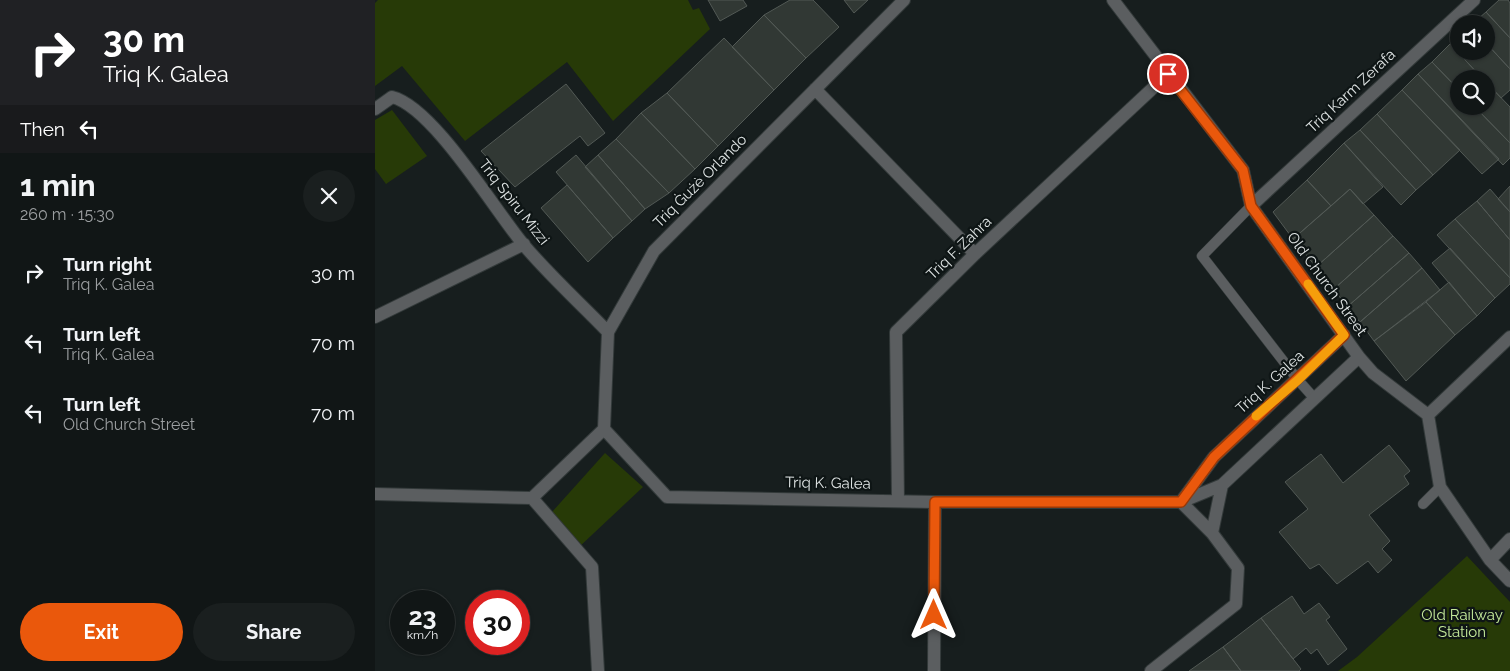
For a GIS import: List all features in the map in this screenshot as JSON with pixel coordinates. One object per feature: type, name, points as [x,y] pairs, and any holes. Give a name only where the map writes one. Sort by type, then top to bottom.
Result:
[{"type":"street","name":"Triq Ġużè Orlando","points":[[604,429],[608,332],[655,251],[904,0]]},
{"type":"street","name":"Old Church Street","points":[[1113,0],[1243,170],[1251,206],[1359,357],[1373,373],[1428,415]]},
{"type":"street","name":"Triq Karm Zerafa","points":[[1251,206],[1474,0]]},
{"type":"street","name":"Triq F. Zahra","points":[[898,501],[896,332],[975,254],[1168,74]]},
{"type":"street","points":[[815,88],[975,254]]},
{"type":"street","name":"Triq Spiru Mizzi","points":[[375,109],[392,97],[401,99],[413,107],[436,130],[464,164],[524,244],[608,332]]},
{"type":"street","points":[[375,317],[524,244]]},
{"type":"street","name":"Triq K. Galea","points":[[1181,502],[1214,457],[1344,335]]},
{"type":"street","points":[[1510,337],[1428,415],[1439,487],[1490,560],[1510,581]]},
{"type":"street","name":"Triq K. Galea","points":[[604,429],[667,497],[935,502],[1181,502],[1223,485],[1359,357]]},
{"type":"street","points":[[375,494],[532,498],[604,429]]},
{"type":"street","points":[[1212,533],[1223,485]]},
{"type":"street","points":[[532,498],[592,567],[598,671]]},
{"type":"street","points":[[934,671],[935,502]]},
{"type":"street","points":[[1151,671],[1236,604],[1238,568],[1212,533],[1181,502]]},
{"type":"street","points":[[1490,560],[1510,539]]},
{"type":"lane","points":[[1251,206],[1202,256],[1298,380],[1315,399]]},
{"type":"lane","points":[[1423,504],[1439,487]]},
{"type":"green space","points":[[378,0],[688,0],[693,10],[699,8],[710,29],[613,121],[567,62],[465,141],[402,66],[375,86],[375,3]]},
{"type":"green space","points":[[392,110],[427,156],[386,184],[375,169],[375,120]]},
{"type":"green space","points":[[605,453],[643,487],[578,548],[552,512]]},
{"type":"green space","name":"Old Railway Station","points":[[1467,556],[1510,602],[1510,671],[1338,671],[1357,657]]},
{"type":"building","points":[[708,0],[743,0],[747,6],[720,21]]},
{"type":"building","points":[[790,0],[813,0],[839,27],[806,58],[764,15]]},
{"type":"building","points":[[844,0],[868,0],[854,13]]},
{"type":"building","points":[[1499,0],[1508,0],[1510,3],[1510,38],[1495,22],[1495,15],[1489,15],[1486,12]]},
{"type":"building","points":[[764,15],[806,58],[774,90],[732,47]]},
{"type":"building","points":[[1495,22],[1510,38],[1510,69],[1495,53]]},
{"type":"building","points":[[724,38],[774,90],[718,146],[667,93]]},
{"type":"building","points":[[1450,44],[1450,60],[1465,60],[1475,70],[1450,70],[1450,81],[1432,62]]},
{"type":"building","points":[[1495,53],[1510,69],[1510,90],[1501,98],[1495,92],[1495,70],[1475,70],[1465,60],[1495,60]]},
{"type":"building","points":[[1432,62],[1450,81],[1450,108],[1418,74]]},
{"type":"building","points":[[1418,74],[1450,108],[1450,115],[1457,115],[1499,159],[1482,174],[1402,90]]},
{"type":"building","points":[[566,84],[605,133],[588,146],[580,136],[515,187],[481,151]]},
{"type":"building","points":[[1402,90],[1460,150],[1433,175],[1377,114]]},
{"type":"building","points":[[1495,91],[1510,107],[1510,143],[1483,115],[1495,115]]},
{"type":"building","points":[[667,93],[718,146],[695,169],[641,113]]},
{"type":"building","points":[[641,113],[695,169],[669,193],[616,139]]},
{"type":"building","points":[[1377,114],[1433,175],[1416,190],[1360,130]]},
{"type":"building","points":[[1456,115],[1483,115],[1510,143],[1510,158],[1503,165]]},
{"type":"building","points":[[1360,130],[1416,190],[1401,205],[1344,143]]},
{"type":"building","points":[[616,139],[669,193],[645,209],[598,155]]},
{"type":"building","points":[[1344,143],[1383,187],[1363,204],[1350,189],[1331,206],[1307,180]]},
{"type":"building","points":[[576,155],[632,221],[613,238],[556,172]]},
{"type":"building","points":[[598,155],[645,209],[632,221],[585,167]]},
{"type":"building","points":[[1307,180],[1331,206],[1293,239],[1273,212]]},
{"type":"building","points":[[567,185],[613,238],[588,262],[541,208]]},
{"type":"building","points":[[1510,186],[1510,212],[1498,199]]},
{"type":"building","points":[[1350,189],[1374,215],[1316,267],[1293,239]]},
{"type":"building","points":[[1490,189],[1510,212],[1510,240],[1477,201]]},
{"type":"building","points":[[1477,201],[1510,240],[1510,278],[1455,219]]},
{"type":"building","points":[[1374,215],[1393,236],[1334,289],[1316,267]]},
{"type":"building","points":[[1455,219],[1510,278],[1510,284],[1495,298],[1437,235]]},
{"type":"building","points":[[1393,236],[1409,253],[1347,307],[1334,289]]},
{"type":"building","points":[[1450,248],[1495,298],[1477,316],[1432,263]]},
{"type":"building","points":[[1409,253],[1422,268],[1360,322],[1347,307]]},
{"type":"building","points":[[1422,268],[1440,290],[1374,341],[1360,322]]},
{"type":"building","points":[[1449,282],[1477,316],[1455,335],[1426,302]]},
{"type":"building","points":[[1426,302],[1455,335],[1406,381],[1374,341]]},
{"type":"building","points":[[1389,445],[1410,471],[1404,476],[1409,484],[1369,515],[1390,541],[1382,549],[1392,560],[1378,573],[1368,561],[1337,584],[1319,564],[1310,569],[1279,532],[1308,509],[1285,482],[1321,454],[1343,483]]},
{"type":"building","points":[[1292,596],[1304,614],[1319,603],[1330,617],[1326,620],[1347,649],[1328,665],[1317,649],[1311,654],[1306,648],[1293,659],[1261,618]]},
{"type":"building","points":[[1261,618],[1301,669],[1299,671],[1241,671],[1223,647]]},
{"type":"building","points":[[1223,647],[1241,671],[1189,671]]},
{"type":"slow traffic","points":[[1256,416],[1298,380],[1344,335],[1308,284]]},
{"type":"route","points":[[934,615],[935,502],[1181,502],[1214,457],[1344,335],[1251,206],[1243,170],[1168,74]]}]
